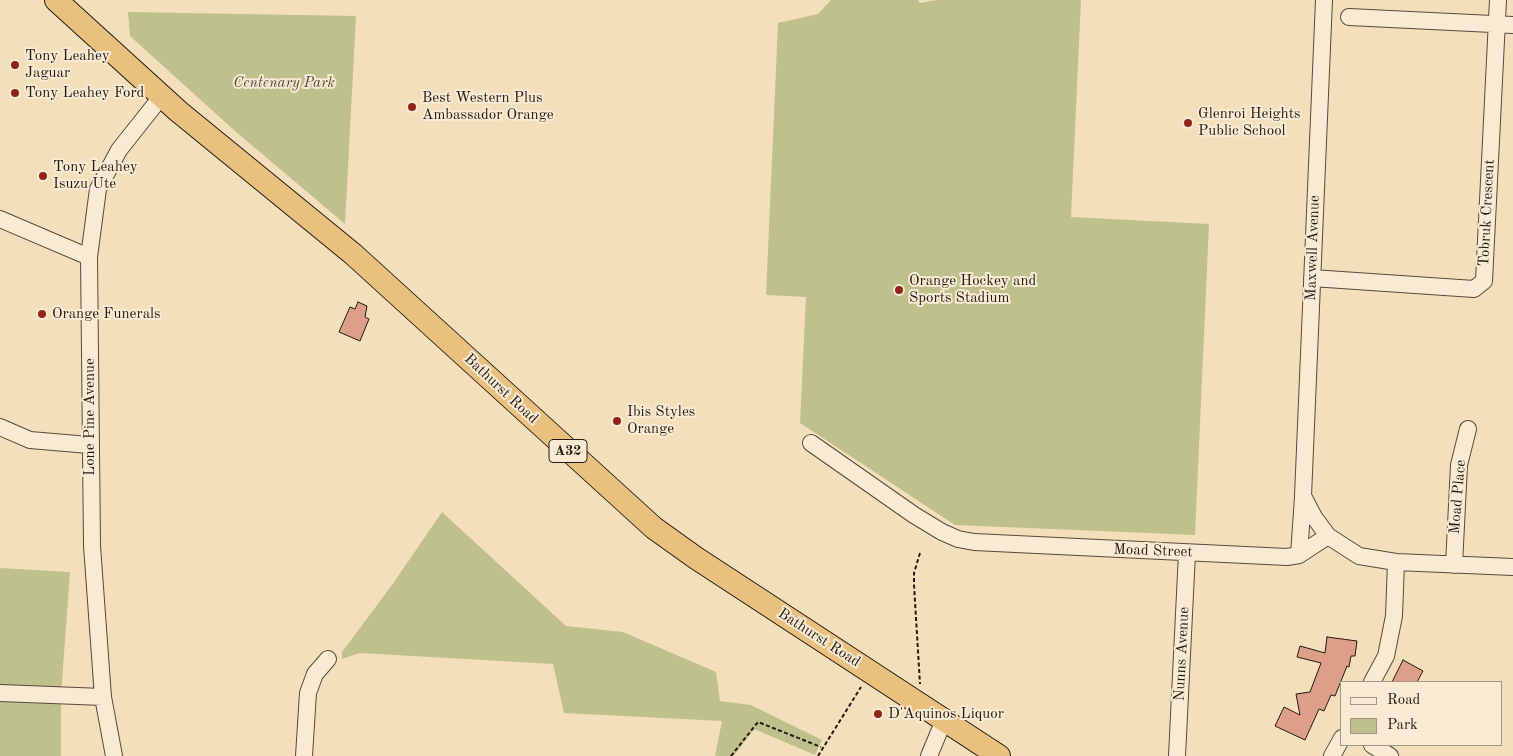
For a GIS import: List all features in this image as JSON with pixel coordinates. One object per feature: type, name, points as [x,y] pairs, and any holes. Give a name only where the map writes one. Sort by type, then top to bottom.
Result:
[{"type":"highway","name":"Bathurst Road","points":[[57,0],[161,97],[353,254],[654,528],[704,564],[1000,756]]},
{"type":"street","name":"Maxwell Avenue","points":[[1299,555],[1324,0]]},
{"type":"street","name":"Tobruk Crescent","points":[[1312,278],[1474,289],[1484,281],[1498,0]]},
{"type":"street","points":[[1349,16],[1513,25]]},
{"type":"street","name":"Lone Pine Avenue","points":[[114,756],[103,697],[92,546],[89,445],[89,257],[98,189],[119,150],[161,97]]},
{"type":"street","points":[[0,219],[89,257]]},
{"type":"street","points":[[0,427],[30,440],[89,445]]},
{"type":"street","name":"Moad Place","points":[[1454,565],[1459,465],[1468,429]]},
{"type":"street","name":"Moad Street","points":[[811,443],[914,515],[958,539],[984,544],[1287,557],[1299,555],[1328,536]]},
{"type":"street","points":[[1303,496],[1314,517],[1328,536],[1359,556],[1396,562],[1513,567]]},
{"type":"street","name":"Nunns Avenue","points":[[1177,756],[1187,553]]},
{"type":"street","points":[[1373,681],[1386,656],[1394,616],[1396,562]]},
{"type":"street","points":[[304,756],[308,693],[315,674],[328,659]]},
{"type":"street","points":[[0,693],[103,697]]},
{"type":"street","points":[[929,756],[944,720]]},
{"type":"street","points":[[1332,756],[1340,742]]},
{"type":"street","points":[[1374,746],[1390,756]]},
{"type":"path","points":[[914,700],[920,686],[914,585],[920,553]]},
{"type":"path","points":[[818,756],[821,747],[863,685]]},
{"type":"path","points":[[731,756],[758,722],[821,747]]},
{"type":"green space","points":[[831,0],[918,0],[920,3],[937,0],[1081,0],[1071,217],[1209,224],[1195,535],[955,525],[800,423],[806,297],[766,295],[778,23],[818,14]]},
{"type":"green space","name":"Centenary Park","points":[[128,12],[356,16],[345,224],[235,131],[130,36]]},
{"type":"green space","points":[[442,512],[566,626],[623,632],[716,672],[720,701],[751,705],[822,740],[815,755],[754,729],[734,756],[715,756],[722,721],[564,713],[553,664],[360,653],[342,659],[342,652],[392,585]]},
{"type":"green space","points":[[0,568],[70,572],[61,695],[61,756],[0,756]]},
{"type":"building","points":[[358,302],[367,306],[365,317],[369,319],[360,341],[339,332],[350,307],[355,309]]},
{"type":"building","points":[[1327,637],[1357,641],[1355,656],[1351,656],[1349,667],[1347,666],[1335,696],[1331,695],[1324,711],[1319,709],[1305,740],[1275,726],[1284,707],[1300,715],[1296,694],[1310,692],[1321,663],[1297,657],[1300,646],[1325,653]]},
{"type":"building","points":[[1403,660],[1423,671],[1418,681],[1392,681]]},
{"type":"place","name":"Tony Leahey Jaguar","points":[[15,65]]},
{"type":"place","name":"Tony Leahey Ford","points":[[15,93]]},
{"type":"place","name":"Best Western Plus Ambassador Orange","points":[[412,107]]},
{"type":"place","name":"Glenroi Heights Public School","points":[[1188,123]]},
{"type":"place","name":"Tony Leahey Isuzu Ute","points":[[43,176]]},
{"type":"place","name":"Orange Hockey and Sports Stadium","points":[[899,290]]},
{"type":"place","name":"Orange Funerals","points":[[42,314]]},
{"type":"place","name":"Ibis Styles Orange","points":[[617,421]]},
{"type":"place","name":"D'Aquinos Liquor","points":[[878,714]]}]
